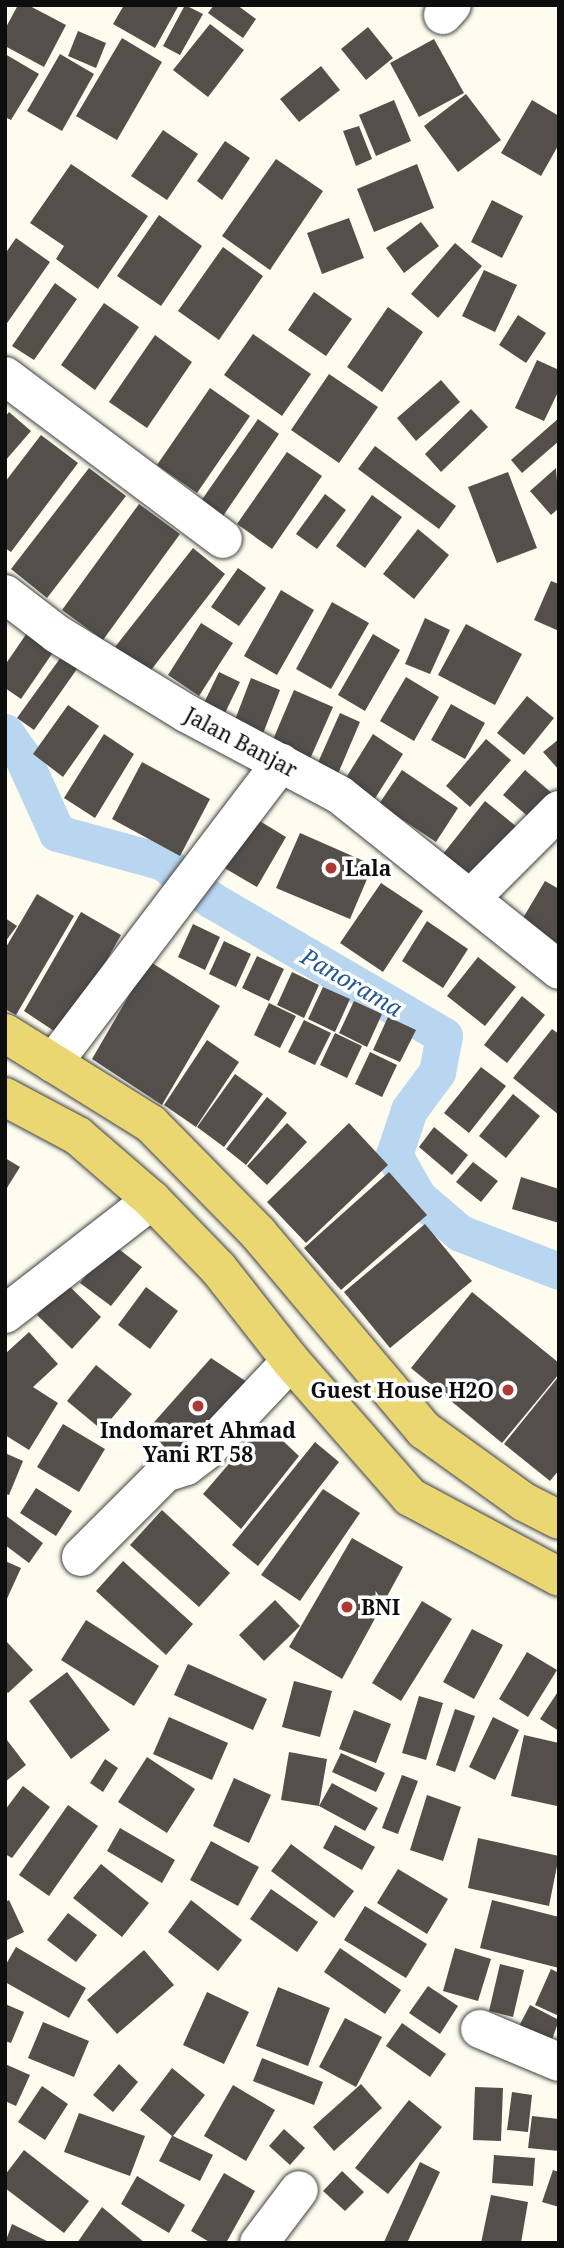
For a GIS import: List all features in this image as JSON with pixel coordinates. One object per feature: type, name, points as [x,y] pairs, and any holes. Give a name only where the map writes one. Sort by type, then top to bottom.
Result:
[{"type":"main road","points":[[5,1033],[151,1124],[258,1233],[424,1430],[524,1502],[559,1520]]},
{"type":"main road","points":[[5,1097],[78,1136],[152,1200],[218,1268],[291,1361],[410,1497],[559,1577]]},
{"type":"street","points":[[5,376],[223,539]]},
{"type":"street","name":"Jalan Banjar","points":[[5,594],[57,634],[186,713],[340,795],[472,897],[559,970]]},
{"type":"street","points":[[53,1063],[281,763]]},
{"type":"street","points":[[472,897],[559,810]]},
{"type":"street","points":[[5,1314],[152,1200]]},
{"type":"street","points":[[81,1557],[166,1472],[186,1466],[207,1450],[291,1361]]},
{"type":"street","points":[[480,2029],[559,2062]]},
{"type":"street","points":[[259,2243],[299,2190]]},
{"type":"building","points":[[18,5],[28,5],[66,25],[44,67],[5,46],[5,29]]},
{"type":"building","points":[[124,5],[179,5],[155,48],[113,24]]},
{"type":"building","points":[[185,5],[203,14],[180,55],[163,46]]},
{"type":"building","points":[[214,5],[237,5],[256,19],[243,38],[208,13]]},
{"type":"building","points":[[210,24],[244,50],[208,97],[173,70]]},
{"type":"building","points":[[368,27],[393,58],[366,80],[341,49]]},
{"type":"building","points":[[78,31],[106,43],[96,68],[68,56]]},
{"type":"building","points":[[122,38],[162,62],[117,140],[76,116]]},
{"type":"building","points":[[434,39],[464,93],[419,117],[390,63]]},
{"type":"building","points":[[5,54],[39,74],[11,120],[5,117]]},
{"type":"building","points":[[60,54],[94,74],[62,131],[27,111]]},
{"type":"building","points":[[321,66],[340,90],[299,122],[280,99]]},
{"type":"building","points":[[466,94],[501,140],[458,172],[424,126]]},
{"type":"building","points":[[394,100],[411,141],[376,156],[359,115]]},
{"type":"building","points":[[532,100],[559,116],[559,144],[541,176],[501,153]]},
{"type":"building","points":[[359,126],[372,159],[356,166],[343,131]]},
{"type":"building","points":[[163,130],[198,154],[167,200],[131,176]]},
{"type":"building","points":[[225,141],[250,158],[222,200],[197,181]]},
{"type":"building","points":[[276,159],[323,191],[270,270],[222,236]]},
{"type":"building","points":[[71,164],[148,216],[98,289],[56,259],[64,246],[30,223]]},
{"type":"building","points":[[417,164],[434,208],[374,232],[357,189]]},
{"type":"building","points":[[492,200],[523,216],[502,258],[471,242]]},
{"type":"building","points":[[159,215],[202,246],[161,306],[117,276]]},
{"type":"building","points":[[349,218],[364,258],[322,274],[307,233]]},
{"type":"building","points":[[421,222],[439,246],[404,273],[386,248]]},
{"type":"building","points":[[16,238],[50,262],[5,326],[5,254]]},
{"type":"building","points":[[455,243],[482,266],[438,318],[411,294]]},
{"type":"building","points":[[223,247],[263,276],[219,340],[178,311]]},
{"type":"building","points":[[484,270],[517,285],[495,332],[462,316]]},
{"type":"building","points":[[55,283],[77,299],[34,360],[12,346]]},
{"type":"building","points":[[314,292],[352,319],[326,356],[288,330]]},
{"type":"building","points":[[104,303],[139,327],[95,390],[61,365]]},
{"type":"building","points":[[388,307],[423,332],[382,392],[347,367]]},
{"type":"building","points":[[518,315],[546,333],[526,363],[499,345]]},
{"type":"building","points":[[253,334],[311,374],[282,416],[224,375]]},
{"type":"building","points":[[155,335],[192,362],[147,428],[109,402]]},
{"type":"building","points":[[537,360],[559,370],[559,390],[544,421],[515,408]]},
{"type":"building","points":[[329,374],[378,407],[339,463],[291,430]]},
{"type":"building","points":[[441,380],[460,402],[416,441],[397,418]]},
{"type":"building","points":[[210,388],[250,416],[197,493],[157,465]]},
{"type":"building","points":[[471,409],[488,427],[441,472],[425,454]]},
{"type":"building","points":[[9,412],[31,431],[5,461],[5,417]]},
{"type":"building","points":[[559,418],[559,441],[522,473],[511,460]]},
{"type":"building","points":[[258,419],[279,434],[223,516],[201,501]]},
{"type":"building","points":[[41,435],[78,463],[11,552],[5,548],[5,482]]},
{"type":"building","points":[[375,446],[456,506],[439,529],[358,469]]},
{"type":"building","points":[[287,452],[322,476],[272,549],[237,524]]},
{"type":"building","points":[[89,468],[126,496],[47,598],[11,569]]},
{"type":"building","points":[[556,468],[559,508],[551,515],[530,491]]},
{"type":"building","points":[[508,472],[537,548],[497,563],[468,487]]},
{"type":"building","points":[[325,494],[346,510],[317,549],[296,534]]},
{"type":"building","points":[[372,495],[402,517],[365,568],[336,546]]},
{"type":"building","points":[[139,504],[180,534],[103,640],[62,610]]},
{"type":"building","points":[[418,529],[449,555],[414,599],[383,574]]},
{"type":"building","points":[[193,548],[225,574],[148,674],[115,647]]},
{"type":"building","points":[[238,568],[266,588],[239,626],[211,607]]},
{"type":"building","points":[[551,581],[559,584],[559,631],[534,620]]},
{"type":"building","points":[[281,590],[314,610],[277,675],[244,656]]},
{"type":"building","points":[[332,602],[369,623],[331,689],[296,669]]},
{"type":"building","points":[[425,618],[450,630],[430,674],[405,664]]},
{"type":"building","points":[[201,623],[233,643],[199,696],[168,675]]},
{"type":"building","points":[[466,624],[522,654],[495,705],[438,675]]},
{"type":"building","points":[[29,630],[56,648],[21,699],[5,688],[5,665]]},
{"type":"building","points":[[373,634],[400,650],[365,711],[338,695]]},
{"type":"building","points":[[61,657],[77,669],[34,730],[17,718]]},
{"type":"building","points":[[219,672],[240,682],[224,715],[203,705]]},
{"type":"building","points":[[406,677],[439,697],[414,741],[380,721]]},
{"type":"building","points":[[251,678],[280,690],[262,736],[233,725]]},
{"type":"building","points":[[294,690],[333,707],[310,759],[272,742]]},
{"type":"building","points":[[527,696],[554,718],[524,755],[497,733]]},
{"type":"building","points":[[451,704],[485,723],[465,759],[431,740]]},
{"type":"building","points":[[68,705],[99,726],[63,777],[33,754]]},
{"type":"building","points":[[340,713],[360,722],[337,776],[316,767]]},
{"type":"building","points":[[104,734],[134,754],[95,818],[64,798]]},
{"type":"building","points":[[373,734],[403,754],[374,800],[344,781]]},
{"type":"building","points":[[486,739],[511,760],[470,807],[446,786]]},
{"type":"building","points":[[559,739],[559,770],[543,752]]},
{"type":"building","points":[[142,762],[210,799],[180,856],[112,819]]},
{"type":"building","points":[[402,770],[458,808],[436,842],[379,804]]},
{"type":"building","points":[[525,770],[553,794],[531,819],[503,795]]},
{"type":"building","points":[[485,801],[517,827],[475,880],[443,854]]},
{"type":"building","points":[[250,815],[286,837],[257,887],[221,866]]},
{"type":"building","points":[[300,833],[373,865],[350,919],[276,888]]},
{"type":"building","points":[[545,881],[559,889],[559,946],[520,923]]},
{"type":"building","points":[[381,883],[423,911],[383,972],[340,943]]},
{"type":"building","points":[[37,894],[74,916],[16,1015],[5,1009],[5,949]]},
{"type":"building","points":[[81,912],[121,935],[63,1037],[24,1011]]},
{"type":"building","points":[[5,918],[17,926],[5,942]]},
{"type":"building","points":[[427,921],[468,949],[443,988],[402,961]]},
{"type":"building","points":[[193,924],[220,937],[205,970],[178,957]]},
{"type":"building","points":[[224,941],[251,954],[236,987],[209,974]]},
{"type":"building","points":[[257,956],[284,969],[269,1001],[242,988]]},
{"type":"building","points":[[478,957],[516,987],[485,1026],[447,996]]},
{"type":"building","points":[[149,961],[220,1006],[162,1105],[92,1059]]},
{"type":"building","points":[[292,972],[319,985],[304,1018],[277,1005]]},
{"type":"building","points":[[323,987],[350,999],[335,1032],[308,1019]]},
{"type":"building","points":[[522,996],[545,1015],[507,1063],[484,1045]]},
{"type":"building","points":[[354,1001],[382,1014],[367,1047],[339,1033]]},
{"type":"building","points":[[269,1003],[296,1016],[280,1048],[254,1035]]},
{"type":"building","points":[[388,1017],[416,1030],[400,1062],[373,1050]]},
{"type":"building","points":[[304,1020],[331,1033],[315,1065],[288,1052]]},
{"type":"building","points":[[552,1029],[559,1034],[559,1115],[513,1078]]},
{"type":"building","points":[[335,1033],[362,1046],[347,1078],[320,1065]]},
{"type":"building","points":[[207,1040],[239,1062],[196,1127],[164,1105]]},
{"type":"building","points":[[370,1052],[397,1065],[382,1097],[355,1084]]},
{"type":"building","points":[[481,1067],[506,1086],[469,1133],[444,1113]]},
{"type":"building","points":[[235,1074],[263,1094],[224,1147],[197,1127]]},
{"type":"building","points":[[513,1094],[540,1116],[506,1158],[479,1136]]},
{"type":"building","points":[[267,1097],[287,1113],[246,1165],[226,1149]]},
{"type":"building","points":[[287,1123],[307,1142],[267,1185],[247,1166]]},
{"type":"building","points":[[349,1123],[388,1165],[306,1243],[267,1202]]},
{"type":"building","points":[[434,1127],[468,1155],[452,1175],[419,1147]]},
{"type":"building","points":[[5,1158],[20,1167],[5,1191]]},
{"type":"building","points":[[473,1162],[498,1181],[481,1202],[456,1182]]},
{"type":"building","points":[[389,1172],[427,1215],[341,1290],[304,1248]]},
{"type":"building","points":[[521,1177],[559,1189],[559,1223],[512,1209]]},
{"type":"building","points":[[425,1224],[472,1281],[390,1348],[344,1292]]},
{"type":"building","points":[[111,1243],[142,1267],[111,1306],[80,1283]]},
{"type":"building","points":[[66,1283],[101,1317],[72,1349],[37,1315]]},
{"type":"building","points":[[146,1287],[178,1311],[150,1349],[118,1325]]},
{"type":"building","points":[[472,1292],[559,1363],[559,1374],[502,1443],[411,1368]]},
{"type":"building","points":[[29,1332],[58,1364],[33,1387],[58,1403],[29,1450],[5,1435],[5,1354]]},
{"type":"building","name":"Indomaret Ahmad Yani RT 58","points":[[211,1358],[247,1382],[180,1464],[148,1429]]},
{"type":"building","points":[[96,1365],[132,1394],[102,1430],[67,1401]]},
{"type":"building","points":[[559,1376],[559,1470],[550,1481],[504,1444]]},
{"type":"building","points":[[264,1423],[299,1456],[241,1529],[203,1494]]},
{"type":"building","points":[[63,1424],[105,1449],[79,1492],[37,1467]]},
{"type":"building","points":[[315,1442],[339,1462],[258,1566],[232,1545]]},
{"type":"building","points":[[5,1453],[23,1461],[9,1495],[5,1494]]},
{"type":"building","points":[[36,1488],[72,1511],[56,1536],[20,1513]]},
{"type":"building","points":[[323,1489],[360,1513],[300,1601],[261,1575]]},
{"type":"building","points":[[162,1510],[230,1573],[199,1607],[130,1545]]},
{"type":"building","points":[[5,1515],[43,1543],[29,1563],[5,1545]]},
{"type":"building","name":"BNI","points":[[352,1538],[403,1567],[342,1679],[289,1647]]},
{"type":"building","points":[[5,1561],[21,1568],[5,1603]]},
{"type":"building","points":[[123,1561],[193,1624],[166,1655],[96,1591]]},
{"type":"building","points":[[275,1600],[300,1626],[264,1661],[239,1635]]},
{"type":"building","points":[[422,1601],[452,1619],[401,1701],[372,1683]]},
{"type":"building","points":[[86,1620],[159,1666],[134,1706],[61,1660]]},
{"type":"building","points":[[472,1629],[503,1645],[474,1699],[443,1682]]},
{"type":"building","points":[[5,1640],[33,1670],[8,1693],[5,1690]]},
{"type":"building","points":[[527,1652],[557,1670],[528,1717],[499,1699]]},
{"type":"building","points":[[188,1664],[267,1699],[253,1730],[174,1695]]},
{"type":"building","points":[[67,1672],[110,1730],[71,1759],[29,1701]]},
{"type":"building","points":[[294,1681],[332,1691],[320,1737],[282,1727]]},
{"type":"building","points":[[559,1690],[559,1731],[540,1719]]},
{"type":"building","points":[[419,1696],[443,1703],[426,1760],[402,1753]]},
{"type":"building","points":[[455,1709],[475,1716],[455,1772],[436,1765]]},
{"type":"building","points":[[354,1710],[391,1724],[376,1763],[339,1749]]},
{"type":"building","points":[[169,1717],[228,1743],[212,1780],[153,1754]]},
{"type":"building","points":[[493,1717],[519,1730],[495,1780],[469,1767]]},
{"type":"building","points":[[524,1735],[559,1743],[557,1806],[511,1796]]},
{"type":"building","points":[[7,1740],[26,1765],[5,1782],[5,1742]]},
{"type":"building","points":[[289,1752],[327,1759],[319,1806],[281,1800]]},
{"type":"building","points":[[341,1753],[385,1773],[376,1792],[332,1772]]},
{"type":"building","points":[[147,1757],[195,1789],[167,1833],[118,1802]]},
{"type":"building","points":[[105,1759],[118,1768],[103,1792],[90,1783]]},
{"type":"building","points":[[402,1775],[418,1781],[398,1834],[382,1828]]},
{"type":"building","points":[[234,1778],[271,1795],[249,1843],[213,1826]]},
{"type":"building","points":[[332,1783],[378,1808],[365,1831],[319,1806]]},
{"type":"building","points":[[23,1786],[50,1807],[12,1858],[5,1854],[5,1810]]},
{"type":"building","points":[[427,1795],[461,1807],[443,1861],[410,1850]]},
{"type":"building","points":[[68,1805],[98,1826],[49,1896],[19,1875]]},
{"type":"building","points":[[335,1825],[375,1847],[362,1870],[323,1848]]},
{"type":"building","points":[[120,1828],[175,1860],[162,1883],[107,1851]]},
{"type":"building","points":[[478,1838],[559,1856],[549,1906],[468,1888]]},
{"type":"building","points":[[211,1841],[259,1867],[238,1906],[190,1880]]},
{"type":"building","points":[[291,1844],[354,1891],[334,1918],[271,1871]]},
{"type":"building","points":[[101,1864],[149,1903],[122,1937],[73,1898]]},
{"type":"building","points":[[398,1869],[448,1899],[427,1934],[377,1903]]},
{"type":"building","points":[[271,1889],[318,1922],[297,1952],[250,1919]]},
{"type":"building","points":[[9,1900],[24,1932],[5,1941],[5,1902]]},
{"type":"building","points":[[191,1900],[242,1940],[218,1971],[168,1932]]},
{"type":"building","points":[[492,1900],[559,1917],[559,1968],[480,1948]]},
{"type":"building","points":[[365,1906],[427,1944],[406,1978],[344,1940]]},
{"type":"building","points":[[68,1913],[97,1935],[76,1962],[47,1940]]},
{"type":"building","points":[[16,1947],[86,1988],[69,2018],[5,1982],[5,1966]]},
{"type":"building","points":[[340,1948],[401,1990],[385,2014],[324,1972]]},
{"type":"building","points":[[455,1948],[491,1959],[478,2001],[443,1991]]},
{"type":"building","points":[[144,1950],[174,1985],[117,2034],[87,2000]]},
{"type":"building","points":[[500,1964],[524,1970],[513,2017],[489,2011]]},
{"type":"building","points":[[551,1969],[559,1973],[559,2016],[535,2005]]},
{"type":"building","points":[[428,1986],[458,2006],[440,2034],[409,2013]]},
{"type":"building","points":[[278,1987],[330,2008],[308,2066],[256,2046]]},
{"type":"building","points":[[207,1992],[249,2012],[224,2064],[183,2045]]},
{"type":"building","points":[[5,2004],[24,2012],[11,2043],[5,2041]]},
{"type":"building","points":[[530,2005],[559,2020],[549,2048],[517,2030]]},
{"type":"building","points":[[345,2018],[382,2037],[356,2087],[319,2067]]},
{"type":"building","points":[[43,2022],[89,2041],[74,2077],[28,2058]]},
{"type":"building","points":[[402,2023],[446,2054],[430,2077],[386,2046]]},
{"type":"building","points":[[262,2058],[323,2082],[314,2105],[253,2081]]},
{"type":"building","points":[[5,2064],[30,2075],[16,2106],[5,2101]]},
{"type":"building","points":[[119,2064],[138,2082],[113,2112],[93,2095]]},
{"type":"building","points":[[172,2068],[205,2095],[173,2136],[213,2155],[200,2181],[159,2161],[172,2136],[140,2110]]},
{"type":"building","points":[[361,2084],[382,2108],[334,2151],[313,2127]]},
{"type":"building","points":[[233,2085],[275,2110],[246,2161],[204,2136]]},
{"type":"building","points":[[42,2086],[68,2104],[45,2140],[18,2122]]},
{"type":"building","points":[[475,2087],[503,2088],[501,2141],[473,2140]]},
{"type":"building","points":[[512,2092],[532,2095],[528,2132],[507,2130]]},
{"type":"building","points":[[409,2100],[442,2127],[388,2194],[355,2168]]},
{"type":"building","points":[[79,2113],[145,2136],[130,2176],[64,2152]]},
{"type":"building","points":[[532,2116],[559,2119],[559,2151],[528,2148]]},
{"type":"building","points":[[284,2129],[305,2148],[290,2165],[269,2146]]},
{"type":"building","points":[[24,2150],[89,2201],[64,2233],[5,2188],[5,2175]]},
{"type":"building","points":[[494,2155],[535,2158],[533,2186],[492,2183]]},
{"type":"building","points":[[420,2162],[440,2172],[407,2243],[384,2242]]},
{"type":"building","points":[[553,2170],[559,2172],[559,2207],[542,2202]]},
{"type":"building","points":[[342,2171],[364,2192],[345,2211],[323,2191]]},
{"type":"building","points":[[224,2173],[255,2191],[226,2243],[211,2243],[191,2231]]},
{"type":"building","points":[[137,2176],[185,2205],[169,2233],[121,2204]]},
{"type":"building","points":[[491,2195],[528,2202],[521,2243],[481,2243]]},
{"type":"building","points":[[102,2207],[145,2243],[77,2243]]},
{"type":"building","points":[[12,2224],[51,2243],[5,2243]]},
{"type":"waterway","name":"Panorama","points":[[5,732],[23,758],[57,833],[163,862],[210,899],[444,1036],[437,1072],[409,1110],[394,1155],[418,1197],[460,1233],[559,1271]]},
{"type":"place","name":"Lala","points":[[331,868]]},
{"type":"place","name":"Guest House H2O","points":[[508,1390]]},
{"type":"place","name":"Indomaret Ahmad Yani RT 58","points":[[198,1406]]},
{"type":"place","name":"BNI","points":[[347,1607]]}]
